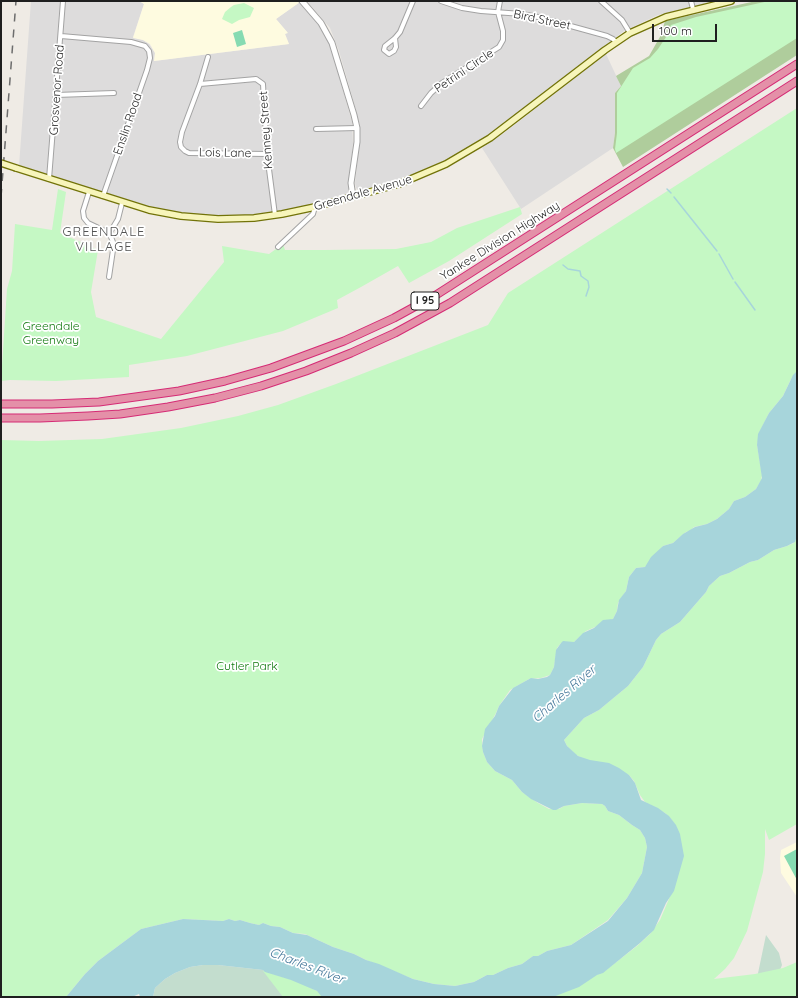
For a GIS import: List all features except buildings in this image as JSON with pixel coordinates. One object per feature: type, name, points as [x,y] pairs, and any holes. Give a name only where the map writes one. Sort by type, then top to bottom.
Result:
[{"type":"highway","name":"Yankee Division Highway","points":[[1,404],[99,402],[179,391],[255,373],[344,341],[398,316],[436,295],[797,64]]},
{"type":"highway","name":"Yankee Division Highway","points":[[1,418],[56,418],[120,414],[168,407],[215,398],[261,386],[314,368],[351,353],[408,326],[454,300],[797,81]]},
{"type":"main road","name":"Greendale Avenue","points":[[1,163],[155,212],[197,218],[232,219],[275,215],[315,207],[411,180],[446,164],[475,148],[501,130],[616,42],[630,33],[660,19],[693,9],[731,1]]},
{"type":"street","name":"Grosvenor Road","points":[[49,179],[63,1]]},
{"type":"street","points":[[302,1],[321,23],[332,43],[354,115],[357,128],[357,142],[351,184],[353,197]]},
{"type":"street","points":[[395,38],[400,32],[413,1]]},
{"type":"street","name":"Bird Street","points":[[442,1],[462,8],[538,17],[609,36],[616,42]]},
{"type":"street","points":[[498,12],[500,1]]},
{"type":"street","points":[[601,1],[622,20],[630,33]]},
{"type":"street","points":[[691,1],[693,9]]},
{"type":"street","name":"Petrini Circle","points":[[421,106],[431,93],[442,84],[499,47],[503,40],[503,31],[498,12]]},
{"type":"street","name":"Enslin Road","points":[[61,36],[131,42],[145,46],[149,51],[150,58],[147,70],[103,196]]},
{"type":"street","points":[[200,84],[208,57]]},
{"type":"street","name":"Kenney Street","points":[[200,84],[256,79],[263,84],[267,154],[275,215]]},
{"type":"street","name":"Lois Lane","points":[[200,84],[182,132],[180,142],[181,147],[189,152],[267,154]]},
{"type":"street","points":[[56,95],[114,93]]},
{"type":"street","points":[[316,129],[357,128]]},
{"type":"street","points":[[89,192],[83,211],[84,218],[90,224],[109,234],[114,244],[109,277]]},
{"type":"street","points":[[109,234],[116,222],[122,202]]},
{"type":"street","points":[[278,247],[313,214],[315,207]]},
{"type":"shaded area","points":[[31,1],[139,1],[144,4],[133,37],[143,40],[149,44],[155,53],[154,61],[289,44],[285,34],[287,32],[276,19],[300,2],[318,23],[331,47],[352,122],[353,143],[348,196],[282,212],[252,216],[227,217],[177,213],[158,209],[19,166]]},
{"type":"shaded area","points":[[139,1],[300,2],[276,19],[288,33],[285,34],[289,44],[154,61],[155,53],[150,44],[143,40],[133,38],[144,4]]},
{"type":"shaded area","points":[[307,1],[716,1],[658,15],[624,31],[487,137],[453,158],[402,180],[366,191],[359,191],[356,188],[355,183],[360,126],[354,103],[339,51],[330,28]]},
{"type":"shaded area","points":[[606,54],[621,86],[615,93],[615,133],[613,148],[521,209],[482,148],[504,133]]},
{"type":"shaded area","points":[[797,842],[797,897],[781,873],[780,858],[781,850]]},
{"type":"green space","points":[[756,1],[797,1],[797,55],[623,167],[613,148],[615,133],[615,93],[621,86],[616,76],[649,56],[661,35],[665,21]]},
{"type":"green space","points":[[769,1],[797,1],[797,38],[616,153],[617,93],[633,68],[650,58],[658,49],[666,37],[671,25],[696,17]]},
{"type":"green space","points":[[244,3],[254,8],[250,17],[232,24],[222,19],[225,12],[231,7]]},
{"type":"green space","points":[[242,30],[246,44],[237,47],[233,33]]},
{"type":"green space","name":"Cutler Park","points":[[797,108],[797,371],[791,379],[783,396],[769,413],[762,427],[757,445],[762,475],[761,481],[756,489],[745,497],[734,501],[729,509],[717,519],[707,524],[694,527],[673,543],[663,546],[647,566],[636,568],[629,577],[626,591],[618,603],[617,611],[613,619],[586,631],[574,642],[561,643],[557,648],[554,667],[550,675],[541,678],[529,679],[510,690],[499,706],[482,739],[483,752],[487,762],[495,771],[512,780],[522,792],[538,803],[549,809],[559,809],[564,806],[582,803],[602,804],[608,811],[619,815],[640,830],[645,838],[647,847],[642,873],[627,898],[608,920],[571,945],[547,951],[538,956],[533,956],[522,964],[508,968],[493,975],[487,975],[474,982],[455,986],[434,984],[413,979],[354,954],[333,947],[305,934],[293,933],[280,927],[263,923],[259,925],[229,919],[223,921],[183,919],[141,929],[98,961],[66,997],[1,997],[1,440],[39,441],[102,439],[181,428],[238,416],[278,405],[336,384],[488,325],[508,293]]},
{"type":"green space","name":"Greendale Greenway","points":[[58,189],[66,192],[60,233],[98,250],[91,292],[96,317],[161,339],[224,262],[222,246],[269,254],[283,244],[285,250],[396,249],[431,242],[457,228],[520,207],[522,214],[449,261],[409,283],[398,266],[337,300],[338,308],[283,331],[187,356],[129,365],[129,377],[56,381],[1,381],[7,289],[12,271],[15,224],[52,230]]},
{"type":"green space","points":[[797,536],[797,824],[769,840],[765,829],[763,872],[747,931],[734,958],[714,979],[755,974],[783,968],[797,962],[797,997],[550,997],[606,970],[637,946],[650,934],[660,920],[674,887],[677,828],[671,819],[665,813],[645,802],[634,781],[629,775],[576,755],[567,746],[564,740],[584,718],[599,710],[628,686],[643,667],[656,640],[661,634],[680,622],[706,592],[709,586],[720,576],[750,562],[758,560],[774,550],[794,543]]},
{"type":"green space","points":[[797,849],[797,880],[784,856]]},
{"type":"green space","points":[[766,935],[779,953],[782,965],[780,970],[757,978]]},
{"type":"green space","points":[[218,965],[263,970],[322,997],[153,997],[155,988],[165,979],[190,967]]},
{"type":"green space","points":[[263,971],[300,982],[328,997],[283,997]]},
{"type":"water","name":"Charles River","points":[[797,371],[797,536],[795,542],[774,550],[758,560],[750,562],[720,576],[709,586],[706,592],[680,622],[661,634],[656,640],[643,667],[628,686],[599,710],[584,718],[564,740],[567,746],[578,756],[590,760],[609,763],[629,775],[635,783],[641,800],[658,808],[669,816],[676,825],[680,834],[684,856],[674,891],[666,903],[654,930],[640,943],[603,973],[597,975],[579,987],[553,997],[322,997],[317,991],[263,970],[218,965],[203,965],[190,967],[165,979],[155,988],[153,997],[140,997],[139,994],[132,997],[66,997],[98,961],[141,929],[183,919],[223,921],[229,919],[259,925],[263,923],[280,927],[293,933],[307,935],[413,979],[434,984],[455,986],[474,982],[487,975],[493,975],[508,968],[522,964],[533,956],[538,956],[547,951],[571,945],[608,921],[627,898],[642,873],[647,847],[645,838],[640,830],[619,815],[608,811],[602,804],[582,803],[564,806],[553,810],[531,799],[522,792],[512,780],[495,771],[487,762],[482,746],[485,729],[495,716],[499,706],[513,688],[531,678],[538,679],[550,675],[554,667],[556,650],[563,641],[574,642],[583,633],[594,628],[603,620],[613,619],[617,611],[619,600],[626,591],[629,577],[636,568],[645,567],[651,557],[663,546],[673,543],[683,534],[695,527],[707,524],[717,519],[729,509],[734,501],[745,497],[756,489],[762,478],[757,445],[758,434],[769,413],[783,396],[793,375]]},
{"type":"waterway","points":[[667,189],[671,193]]},
{"type":"waterway","points":[[674,197],[717,251]]},
{"type":"waterway","points":[[719,254],[733,279]]},
{"type":"waterway","points":[[563,265],[568,269],[580,271],[581,276],[588,281],[589,287],[586,296]]},
{"type":"waterway","points":[[735,282],[755,310]]},
{"type":"railway","points":[[1,197],[16,1]]},
{"type":"district","name":"GREENDALE VILLAGE","points":[[104,240]]}]
